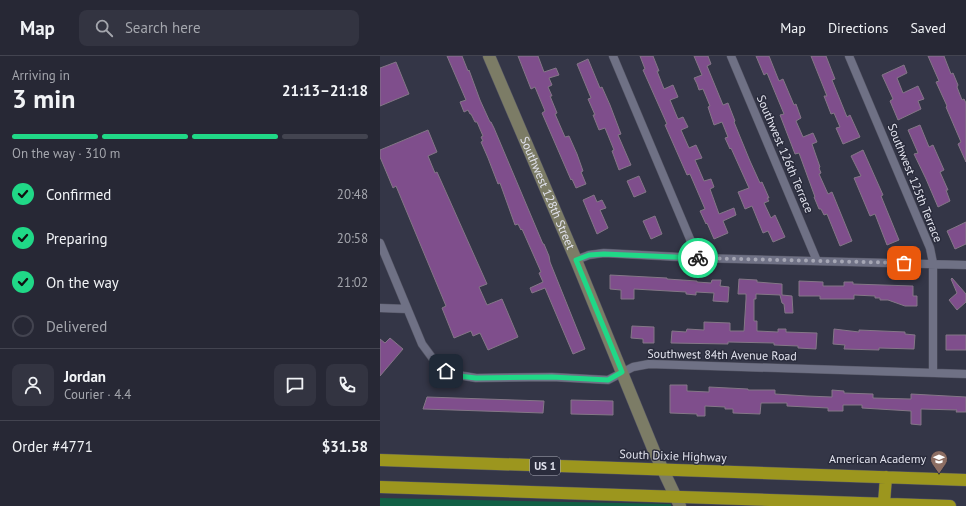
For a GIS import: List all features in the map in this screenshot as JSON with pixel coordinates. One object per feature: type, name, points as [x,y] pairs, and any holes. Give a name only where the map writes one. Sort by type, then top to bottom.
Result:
[{"type":"highway","name":"South Dixie Highway","points":[[380,460],[966,480]]},
{"type":"highway","points":[[884,503],[886,477]]},
{"type":"highway","name":"US 1","points":[[380,487],[678,501],[884,503],[950,506]]},
{"type":"street","name":"Southwest 128th Street","points":[[489,56],[576,260],[662,470],[678,501]]},
{"type":"street","points":[[613,56],[698,258]]},
{"type":"street","name":"Southwest 126th Terrace","points":[[731,56],[817,261]]},
{"type":"street","name":"Southwest 125th Terrace","points":[[849,56],[926,237],[933,263],[933,372]]},
{"type":"street","name":"Southwest 84th Avenue Road","points":[[380,243],[422,344],[436,363],[452,374],[459,376],[476,378],[552,377],[608,380],[633,367],[649,364],[966,374]]},
{"type":"street","points":[[576,260],[589,255],[604,254],[698,258],[966,264]]},
{"type":"street","points":[[380,308],[407,309]]},
{"type":"green space","points":[[380,498],[671,504],[671,506],[380,506]]},
{"type":"building","points":[[447,56],[462,56],[468,71],[469,70],[480,100],[494,128],[549,256],[550,262],[585,349],[573,354],[545,288],[532,293],[530,288],[543,282],[539,273],[541,272],[522,229],[521,230],[518,224],[515,225],[500,183],[498,184],[481,142],[483,141],[481,137],[483,136],[477,122],[475,122],[468,110],[464,112],[460,102],[466,100]]},
{"type":"building","points":[[518,56],[538,56],[544,72],[556,68],[559,75],[549,78],[552,85],[548,87],[552,96],[550,96],[557,113],[555,114],[565,137],[569,136],[577,154],[583,171],[581,172],[586,184],[576,188],[572,179],[571,180],[542,113],[545,111],[535,87],[531,89]]},
{"type":"building","points":[[640,56],[653,56],[664,89],[673,85],[678,97],[670,100],[678,119],[683,117],[688,127],[681,130],[689,148],[696,145],[702,158],[695,160],[704,181],[711,179],[714,187],[710,189],[719,214],[734,208],[736,215],[723,221],[728,233],[714,239],[707,223],[706,224],[700,211],[705,209],[690,174],[687,175],[665,125],[667,124],[643,70],[645,69]]},
{"type":"building","points":[[694,56],[708,56],[711,64],[707,66],[723,105],[728,103],[750,161],[769,198],[767,198],[769,201],[764,203],[771,218],[775,215],[785,237],[773,242],[768,231],[763,233],[752,206],[745,209],[738,192],[749,188],[725,138],[728,137],[722,122],[714,125],[708,107],[710,106],[703,89],[699,90],[694,78],[702,75]]},
{"type":"building","points":[[756,56],[769,56],[779,81],[783,79],[794,105],[796,104],[801,118],[796,121],[803,137],[813,133],[817,142],[812,144],[820,167],[821,173],[819,174],[828,194],[832,192],[852,241],[840,246],[827,214],[824,215],[821,209],[819,209],[799,153],[795,154],[780,115],[784,114],[767,73],[764,75]]},
{"type":"building","points":[[811,56],[826,56],[835,79],[832,80],[847,117],[850,115],[860,137],[843,144],[836,128],[840,127],[834,113],[831,114],[824,96],[827,96]]},
{"type":"building","points":[[928,56],[944,56],[951,74],[953,73],[958,85],[957,87],[962,100],[964,99],[966,103],[966,162],[958,144],[961,142],[936,82],[939,81]]},
{"type":"building","points":[[588,59],[600,88],[602,87],[610,105],[621,134],[618,135],[631,165],[619,170],[612,151],[614,150],[605,128],[599,130],[593,115],[595,115],[588,99],[591,98],[577,64]]},
{"type":"building","points":[[396,62],[409,94],[380,106],[380,68]]},
{"type":"building","points":[[904,65],[907,73],[897,78],[903,93],[918,86],[924,99],[918,101],[921,109],[898,120],[890,101],[893,99],[882,75]]},
{"type":"building","points":[[920,125],[929,147],[933,145],[944,170],[940,172],[948,190],[946,190],[950,201],[938,207],[914,154],[918,153],[908,130]]},
{"type":"building","points":[[428,130],[437,152],[428,156],[435,173],[437,172],[487,284],[479,287],[487,305],[502,299],[518,337],[488,350],[480,333],[473,336],[471,331],[454,338],[442,308],[446,306],[396,186],[393,188],[380,157],[380,150]]},
{"type":"building","points":[[863,150],[883,195],[881,196],[899,240],[887,245],[875,214],[870,216],[854,178],[861,176],[851,156]]},
{"type":"building","points":[[639,176],[646,192],[634,197],[627,181]]},
{"type":"building","points":[[594,195],[597,202],[602,200],[606,208],[600,210],[608,228],[597,234],[583,200]]},
{"type":"building","points":[[655,216],[662,234],[651,239],[643,221]]},
{"type":"building","points":[[966,222],[966,244],[955,249],[947,231]]},
{"type":"building","points":[[610,275],[667,278],[711,283],[712,280],[721,280],[720,286],[729,287],[728,302],[713,301],[714,293],[696,292],[696,295],[686,294],[686,292],[634,289],[634,299],[621,299],[621,290],[610,289]]},
{"type":"building","points":[[952,278],[966,294],[966,302],[957,310],[949,300],[957,293],[951,279]]},
{"type":"building","points":[[739,279],[782,284],[782,295],[792,296],[793,313],[785,313],[784,304],[782,303],[780,295],[756,294],[756,299],[754,299],[754,321],[757,321],[757,331],[778,332],[778,329],[786,329],[786,332],[817,333],[816,349],[798,348],[798,346],[774,345],[774,343],[671,343],[672,331],[686,332],[687,329],[704,330],[704,322],[730,323],[730,331],[744,331],[746,294],[738,294]]},
{"type":"building","points":[[799,281],[823,282],[823,286],[844,286],[844,282],[853,282],[853,284],[913,286],[913,296],[917,296],[917,306],[905,306],[888,300],[880,300],[880,298],[875,298],[875,296],[854,295],[854,299],[820,299],[820,296],[799,296]]},
{"type":"building","points":[[632,326],[654,327],[654,343],[643,343],[643,339],[631,338]]},
{"type":"building","points":[[834,329],[859,332],[859,330],[905,332],[905,334],[915,335],[914,349],[844,349],[845,345],[833,344]]},
{"type":"building","points":[[946,335],[966,335],[966,350],[946,350]]},
{"type":"building","points":[[390,338],[403,349],[380,376],[380,339],[385,343]]},
{"type":"building","points":[[670,385],[687,385],[687,391],[709,392],[709,387],[748,390],[775,390],[775,394],[807,396],[832,397],[832,390],[844,391],[844,393],[873,394],[873,398],[911,399],[911,394],[966,397],[966,412],[956,412],[957,410],[921,409],[921,425],[911,424],[911,411],[862,408],[862,405],[843,405],[843,411],[828,411],[828,408],[787,406],[787,403],[761,403],[760,414],[733,413],[733,409],[725,409],[725,407],[705,406],[705,416],[697,416],[697,414],[670,413]]},
{"type":"building","points":[[427,397],[544,401],[543,413],[423,409]]},
{"type":"building","points":[[571,400],[613,401],[613,415],[571,414]]},
{"type":"way so far","points":[[698,258],[904,263]]},
{"type":"place","name":"American Academy","points":[[939,474]]},
{"type":"route","points":[[446,371],[459,376],[476,378],[552,377],[608,380],[622,372],[576,260],[589,255],[598,254],[698,258]]}]
